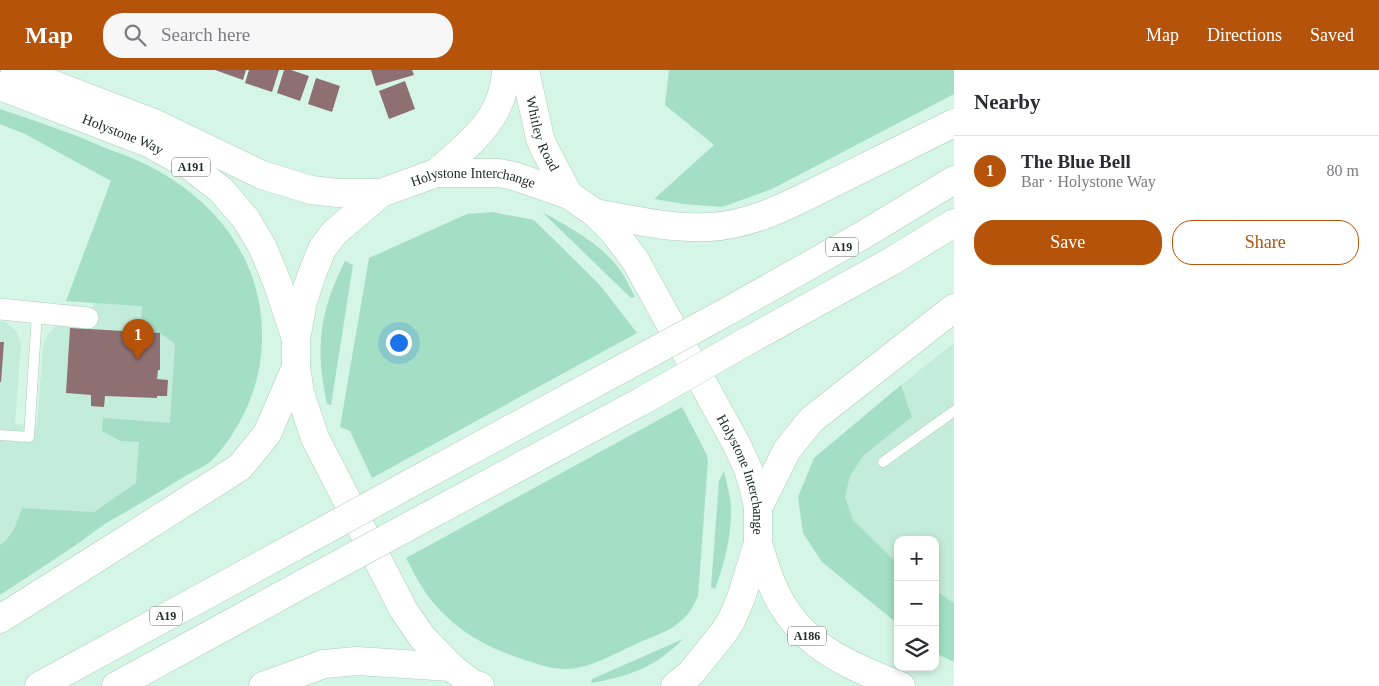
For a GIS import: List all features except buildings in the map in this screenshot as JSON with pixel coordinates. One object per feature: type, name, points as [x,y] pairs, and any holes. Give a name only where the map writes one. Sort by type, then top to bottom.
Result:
[{"type":"main road","name":"Holystone Way","points":[[15,70],[154,123],[262,176],[311,190],[338,193],[381,193]]},
{"type":"main road","points":[[436,173],[466,147],[494,116],[505,86],[506,70]]},
{"type":"main road","name":"Whitley Road","points":[[525,70],[542,143],[569,195]]},
{"type":"main road","name":"Holystone Way","points":[[0,86],[151,144],[190,166],[221,190],[246,219],[263,248],[277,282],[296,340]]},
{"type":"main road","points":[[595,213],[681,227],[710,227],[738,222],[771,212],[798,200],[954,123]]},
{"type":"main road","name":"Holystone Interchange","points":[[476,685],[451,667],[422,637],[403,609],[327,463],[307,417],[300,393],[296,368],[296,340],[303,301],[322,249],[334,233],[381,193],[436,173],[514,176],[569,195],[595,213],[614,232],[635,260],[748,468],[758,508],[758,543],[741,598],[724,632],[691,673],[675,686]]},
{"type":"main road","name":"A19","points":[[39,686],[728,311],[864,235],[954,180]]},
{"type":"main road","name":"A19","points":[[116,686],[642,401],[892,261],[954,223]]},
{"type":"main road","points":[[758,508],[787,450],[811,420],[954,308]]},
{"type":"main road","points":[[0,618],[240,467],[267,434],[296,368]]},
{"type":"main road","name":"A186","points":[[758,543],[768,575],[780,602],[798,627],[817,645],[833,656],[862,671],[901,686]]},
{"type":"main road","points":[[263,686],[324,664],[349,662],[451,667]]},
{"type":"street","points":[[0,310],[88,318]]},
{"type":"lane","points":[[0,435],[29,436],[37,313]]},
{"type":"lane","points":[[883,462],[954,411]]},
{"type":"shaded area","points":[[669,70],[954,70],[954,94],[772,189],[722,207],[684,204],[654,199],[714,145],[665,105]]},
{"type":"shaded area","points":[[0,109],[64,131],[139,161],[175,181],[197,198],[216,217],[232,238],[245,260],[255,285],[261,312],[262,341],[258,373],[248,404],[224,447],[211,461],[108,522],[0,595],[0,545],[11,533],[22,508],[94,512],[136,483],[139,442],[121,441],[102,431],[103,418],[170,423],[175,344],[160,333],[141,332],[142,306],[66,301],[111,181],[25,134],[0,124]]},
{"type":"shaded area","points":[[104,201],[235,345],[136,483],[94,512],[22,508],[16,525],[6,541],[0,545],[0,321],[6,322],[17,332],[21,346],[15,424],[37,426],[43,345],[48,334],[55,327],[63,324],[92,326],[93,303],[66,301]]},
{"type":"shaded area","points":[[492,212],[534,220],[599,284],[637,333],[372,478],[350,431],[340,427],[369,258],[467,214]]},
{"type":"shaded area","points":[[542,212],[574,230],[604,252],[622,273],[635,297],[631,298]]},
{"type":"shaded area","points":[[345,261],[353,265],[331,405],[327,404],[323,384],[321,366],[322,331],[330,297]]},
{"type":"shaded area","points":[[954,343],[954,603],[939,593],[939,536],[894,536],[894,560],[853,520],[845,497],[850,476],[864,455],[912,417],[901,385]]},
{"type":"shaded area","points":[[901,385],[912,417],[864,455],[850,476],[845,497],[853,520],[894,560],[894,621],[822,562],[803,533],[798,497],[814,458]]},
{"type":"shaded area","points":[[682,407],[706,453],[708,461],[698,596],[687,615],[674,627],[594,663],[576,668],[556,668],[508,654],[483,643],[459,628],[438,608],[426,593],[406,558]]},
{"type":"shaded area","points":[[724,471],[731,505],[730,526],[725,558],[715,589],[711,587],[719,481]]},
{"type":"shaded area","points":[[939,593],[954,603],[954,662],[939,655]]},
{"type":"shaded area","points":[[683,639],[662,657],[641,669],[630,674],[591,683],[592,679]]},
{"type":"place","name":"The Blue Bell","points":[[138,360]]}]
